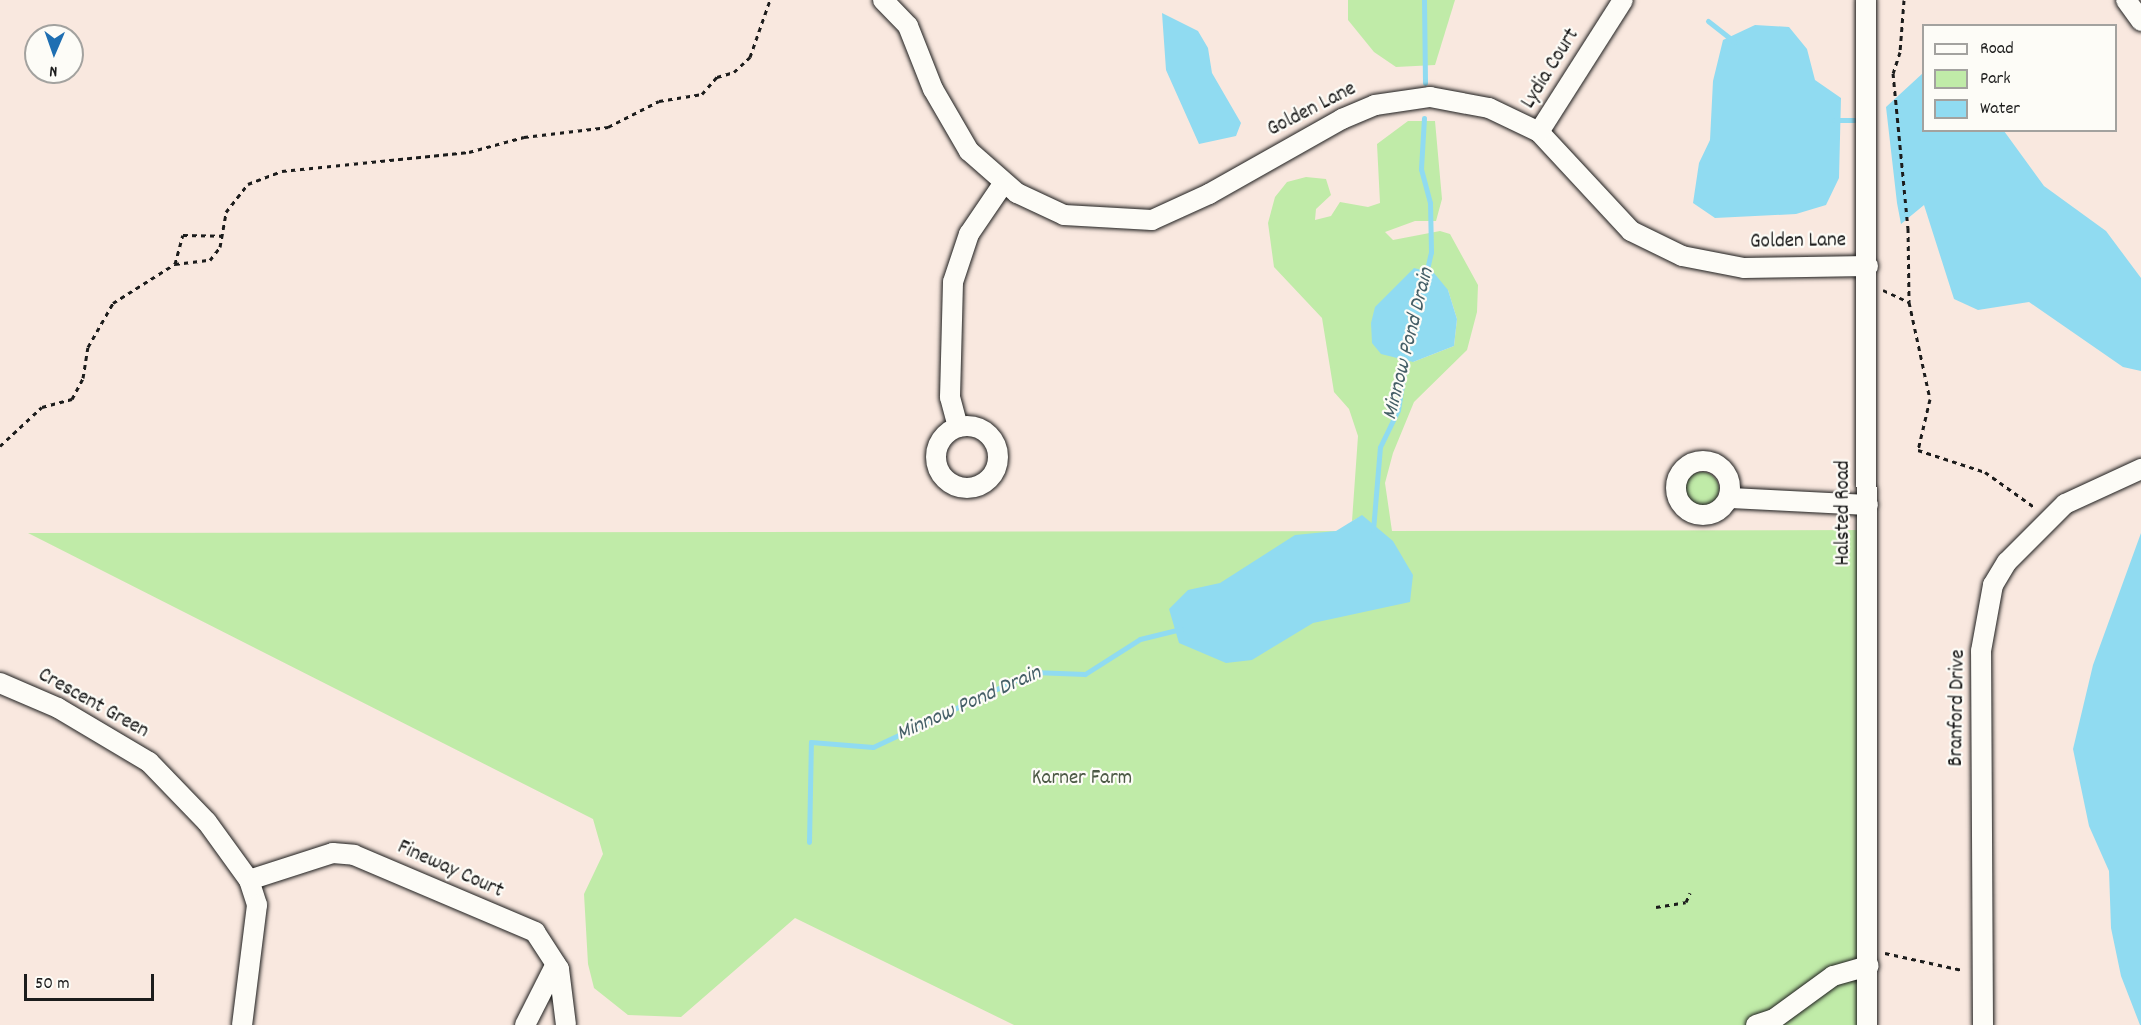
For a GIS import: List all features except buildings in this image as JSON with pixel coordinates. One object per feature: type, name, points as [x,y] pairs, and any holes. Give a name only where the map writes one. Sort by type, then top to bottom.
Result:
[{"type":"street","name":"Golden Lane","points":[[883,0],[916,39],[951,124],[1003,184],[1064,215],[1128,222],[1170,213],[1342,119],[1402,99],[1469,103],[1539,132],[1631,231],[1682,256],[1744,268],[1868,266]]},
{"type":"street","name":"Lydia Court","points":[[1539,132],[1623,0]]},
{"type":"street","name":"Halsted Road","points":[[1866,0],[1869,959],[1867,1025]]},
{"type":"street","points":[[2126,0],[2141,21]]},
{"type":"street","points":[[958,427],[950,397],[953,282],[969,234],[1003,184]]},
{"type":"street","name":"Branford Drive","points":[[1983,1025],[1981,651],[1993,585],[2007,562],[2065,504],[2141,469]]},
{"type":"street","points":[[1731,498],[1868,505]]},
{"type":"street","name":"Crescent Green","points":[[0,683],[58,708],[149,762],[207,822],[249,880],[257,905],[256,926],[242,1025]]},
{"type":"street","name":"Fineway Court","points":[[249,880],[333,853],[354,855],[535,932],[556,964],[566,1025]]},
{"type":"street","points":[[1756,1025],[1774,1019],[1833,976],[1869,959]]},
{"type":"street","points":[[525,1025],[556,964]]},
{"type":"path","points":[[0,446],[24,419],[72,399],[83,378],[88,347],[113,303],[175,264],[210,260],[222,236],[226,212],[248,184],[282,171],[469,152],[524,137],[608,127],[659,101],[702,94],[717,77],[735,72],[750,57],[771,0]]},
{"type":"path","points":[[1904,0],[1900,52],[1893,73],[1909,302],[1930,399],[1918,450],[1985,472],[2034,507]]},
{"type":"path","points":[[175,264],[183,235],[222,236]]},
{"type":"path","points":[[1868,289],[1909,302]]},
{"type":"path","points":[[1656,907],[1686,902],[1690,893]]},
{"type":"path","points":[[1869,959],[1910,955],[1962,970]]},
{"type":"green space","points":[[1348,0],[1455,0],[1435,65],[1396,67],[1374,52],[1348,20]]},
{"type":"green space","name":"Karner Farm","points":[[1408,121],[1435,121],[1442,199],[1436,221],[1415,221],[1385,232],[1393,240],[1440,231],[1450,234],[1478,285],[1477,312],[1467,350],[1414,402],[1393,453],[1385,483],[1392,531],[1871,530],[1871,1025],[1014,1025],[795,918],[681,1017],[628,1015],[594,988],[588,964],[584,894],[603,854],[593,819],[28,533],[1380,531],[1362,516],[1352,521],[1358,436],[1349,409],[1334,392],[1322,318],[1274,267],[1268,223],[1275,197],[1287,182],[1306,177],[1326,179],[1331,195],[1316,209],[1315,220],[1331,216],[1340,202],[1368,207],[1380,203],[1377,144]],"holes":[[[1448,290],[1457,319],[1454,346],[1413,362]]]},
{"type":"green space","points":[[1702,472],[1714,477],[1719,489],[1714,501],[1702,506],[1690,501],[1685,489],[1690,477]]},
{"type":"water","points":[[1162,13],[1198,31],[1208,48],[1212,73],[1241,123],[1236,136],[1199,144],[1166,70]]},
{"type":"water","points":[[1755,25],[1789,27],[1807,49],[1815,80],[1841,98],[1839,178],[1826,205],[1796,214],[1715,218],[1693,203],[1699,163],[1710,140],[1713,81],[1723,40]]},
{"type":"water","points":[[1922,74],[1922,132],[2005,132],[2044,186],[2106,231],[2141,278],[2141,371],[2123,367],[2029,302],[1978,310],[1954,299],[1924,205],[1901,224],[1886,107]]},
{"type":"water","points":[[1414,268],[1434,273],[1448,290],[1457,319],[1454,346],[1413,362],[1381,354],[1372,343],[1371,323],[1375,307]]},
{"type":"water","points":[[1362,515],[1393,541],[1413,575],[1410,602],[1313,623],[1252,660],[1226,663],[1179,643],[1169,609],[1188,590],[1220,583],[1295,535],[1336,531]]},
{"type":"water","points":[[2141,533],[2140,1025],[2121,976],[2111,928],[2109,871],[2089,826],[2073,749],[2093,665]]},
{"type":"waterway","name":"Minnow Pond Drain","points":[[1424,0],[1425,83]]},
{"type":"waterway","points":[[1708,21],[1735,42]]},
{"type":"waterway","name":"Minnow Pond Drain","points":[[1424,118],[1421,169],[1430,203],[1431,252],[1425,277]]},
{"type":"waterway","points":[[1834,120],[1854,120]]},
{"type":"waterway","name":"Minnow Pond Drain","points":[[1373,530],[1380,447],[1398,410],[1407,353]]},
{"type":"waterway","name":"Minnow Pond Drain","points":[[809,842],[811,742],[873,747],[1033,672],[1085,674],[1140,639],[1181,629]]}]
